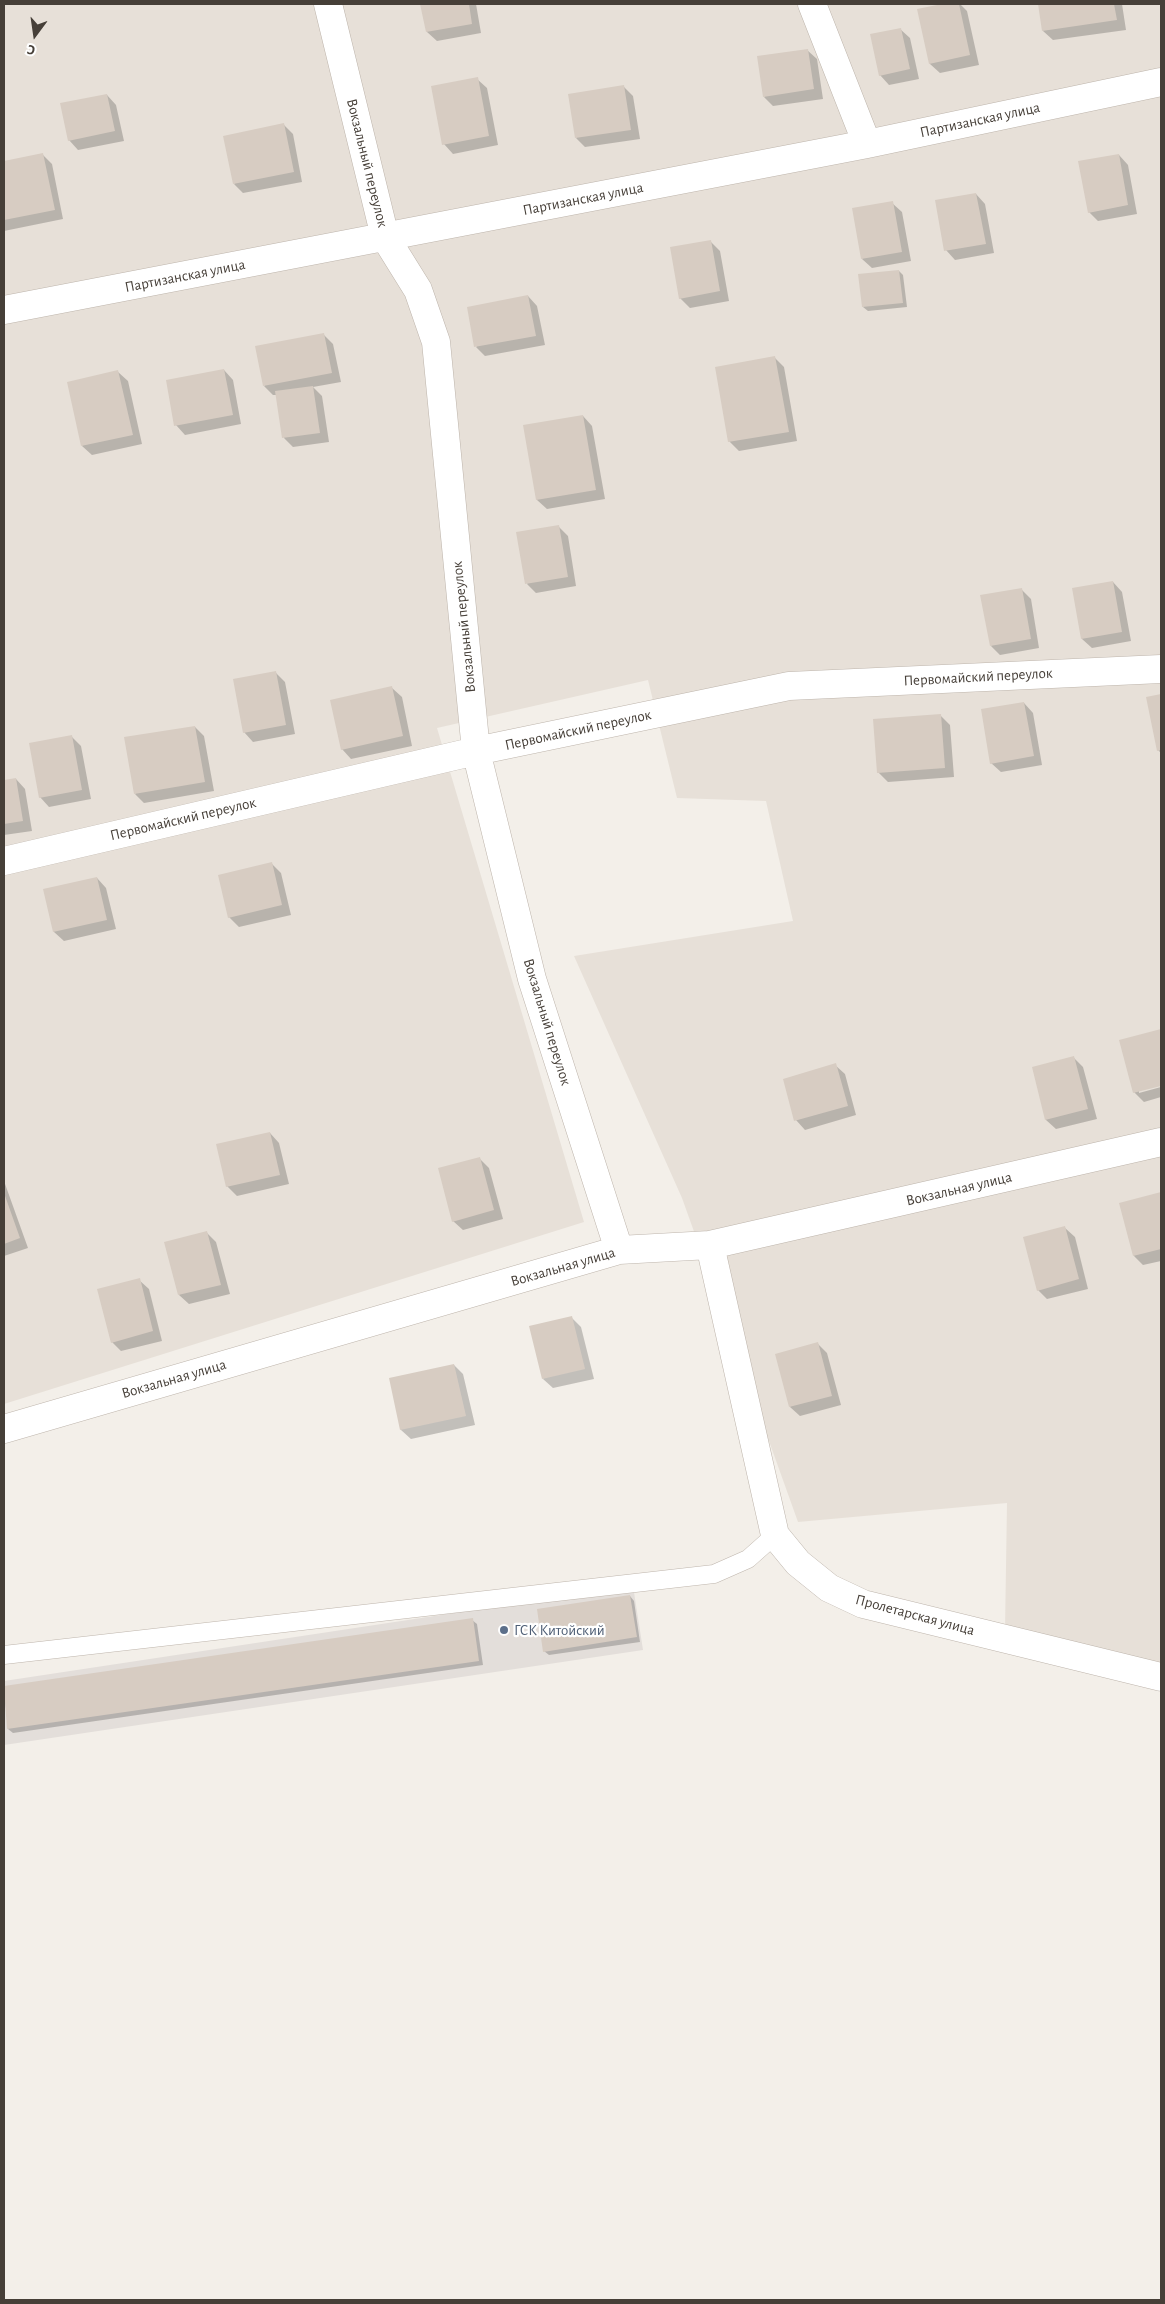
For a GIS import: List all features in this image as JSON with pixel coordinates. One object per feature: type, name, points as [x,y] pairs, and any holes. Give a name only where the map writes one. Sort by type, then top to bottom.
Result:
[{"type":"street","name":"Вокзальный переулок","points":[[328,4],[385,237],[418,290],[436,342],[476,751],[532,979],[619,1250]]},
{"type":"street","points":[[812,4],[867,144]]},
{"type":"street","name":"Партизанская улица","points":[[4,310],[867,144],[1161,82]]},
{"type":"street","name":"Первомайский переулок","points":[[4,861],[476,751],[789,686],[1161,669]]},
{"type":"street","name":"Вокзальная улица","points":[[4,1429],[619,1250],[710,1245],[1161,1142]]},
{"type":"street","name":"Пролетарская улица","points":[[710,1245],[776,1535],[798,1563],[829,1588],[863,1604],[1161,1677]]},
{"type":"lane","points":[[4,1655],[714,1574],[748,1559],[776,1535]]},
{"type":"shaded area","points":[[4,4],[1161,4],[1161,1667],[1005,1630],[1007,1503],[798,1522],[682,1198],[574,956],[793,921],[766,801],[677,798],[648,680],[437,728],[584,1222],[4,1404]]},
{"type":"shaded area","points":[[633,1586],[643,1650],[4,1745],[4,1681]]},
{"type":"building","points":[[420,4],[469,4],[472,24],[426,32]]},
{"type":"building","points":[[942,4],[959,4],[970,55],[929,64],[917,9]]},
{"type":"building","points":[[1038,4],[1114,4],[1117,20],[1042,31]]},
{"type":"building","points":[[901,28],[910,69],[879,76],[870,34]]},
{"type":"building","points":[[808,49],[814,89],[763,97],[757,56]]},
{"type":"building","points":[[478,77],[489,136],[442,145],[431,86]]},
{"type":"building","points":[[624,85],[631,130],[575,138],[568,94]]},
{"type":"building","points":[[107,94],[115,131],[68,141],[60,103]]},
{"type":"building","points":[[284,123],[294,172],[233,184],[223,136]]},
{"type":"building","points":[[43,153],[55,210],[4,220],[4,161]]},
{"type":"building","points":[[1119,154],[1128,205],[1088,213],[1078,161]]},
{"type":"building","points":[[976,193],[986,244],[944,251],[935,200]]},
{"type":"building","points":[[893,201],[902,252],[861,259],[852,208]]},
{"type":"building","points":[[711,240],[720,291],[679,299],[670,247]]},
{"type":"building","points":[[899,270],[903,303],[862,307],[858,274]]},
{"type":"building","points":[[528,295],[536,336],[474,347],[467,307]]},
{"type":"building","points":[[324,333],[332,373],[263,386],[255,346]]},
{"type":"building","points":[[775,356],[789,432],[728,442],[715,367]]},
{"type":"building","points":[[224,369],[233,415],[174,426],[166,380]]},
{"type":"building","points":[[118,370],[133,435],[81,446],[67,382]]},
{"type":"building","points":[[313,386],[320,433],[282,438],[275,391]]},
{"type":"building","points":[[583,415],[596,490],[536,500],[523,425]]},
{"type":"building","points":[[559,525],[568,577],[525,584],[516,532]]},
{"type":"building","points":[[1113,581],[1122,632],[1081,639],[1072,588]]},
{"type":"building","points":[[1022,588],[1031,639],[990,646],[980,595]]},
{"type":"building","points":[[276,671],[286,725],[243,733],[233,679]]},
{"type":"building","points":[[392,686],[403,736],[341,750],[330,700]]},
{"type":"building","points":[[1161,694],[1161,750],[1157,751],[1146,697]]},
{"type":"building","points":[[1024,702],[1034,756],[990,764],[981,709]]},
{"type":"building","points":[[941,714],[945,768],[877,773],[873,719]]},
{"type":"building","points":[[195,726],[205,782],[134,794],[124,737]]},
{"type":"building","points":[[72,735],[82,790],[39,798],[29,743]]},
{"type":"building","points":[[16,778],[23,821],[4,824],[4,780]]},
{"type":"building","points":[[272,862],[282,905],[228,918],[218,875]]},
{"type":"building","points":[[97,877],[107,920],[53,932],[43,889]]},
{"type":"building","points":[[1161,1029],[1161,1086],[1133,1093],[1119,1040]]},
{"type":"building","points":[[1074,1056],[1088,1109],[1045,1120],[1032,1067]]},
{"type":"building","points":[[836,1063],[848,1106],[794,1121],[783,1079]]},
{"type":"building","points":[[270,1132],[280,1175],[226,1187],[216,1144]]},
{"type":"building","points":[[480,1157],[494,1210],[452,1222],[438,1168]]},
{"type":"building","points":[[1161,1192],[1161,1249],[1133,1256],[1119,1203]]},
{"type":"building","points":[[4,1193],[20,1238],[4,1244]]},
{"type":"building","points":[[1065,1226],[1079,1279],[1037,1291],[1023,1237]]},
{"type":"building","points":[[207,1231],[221,1285],[178,1295],[164,1242]]},
{"type":"building","points":[[140,1278],[153,1331],[111,1343],[97,1289]]},
{"type":"building","points":[[572,1316],[585,1369],[542,1379],[529,1326]]},
{"type":"building","points":[[818,1342],[832,1396],[789,1407],[775,1354]]},
{"type":"building","points":[[454,1364],[466,1416],[400,1430],[389,1378]]},
{"type":"building","points":[[630,1595],[637,1637],[543,1652],[537,1609]]},
{"type":"building","points":[[473,1618],[479,1661],[7,1729],[4,1686]]},
{"type":"place","name":"ГСК Китойский","points":[[504,1630]]}]
